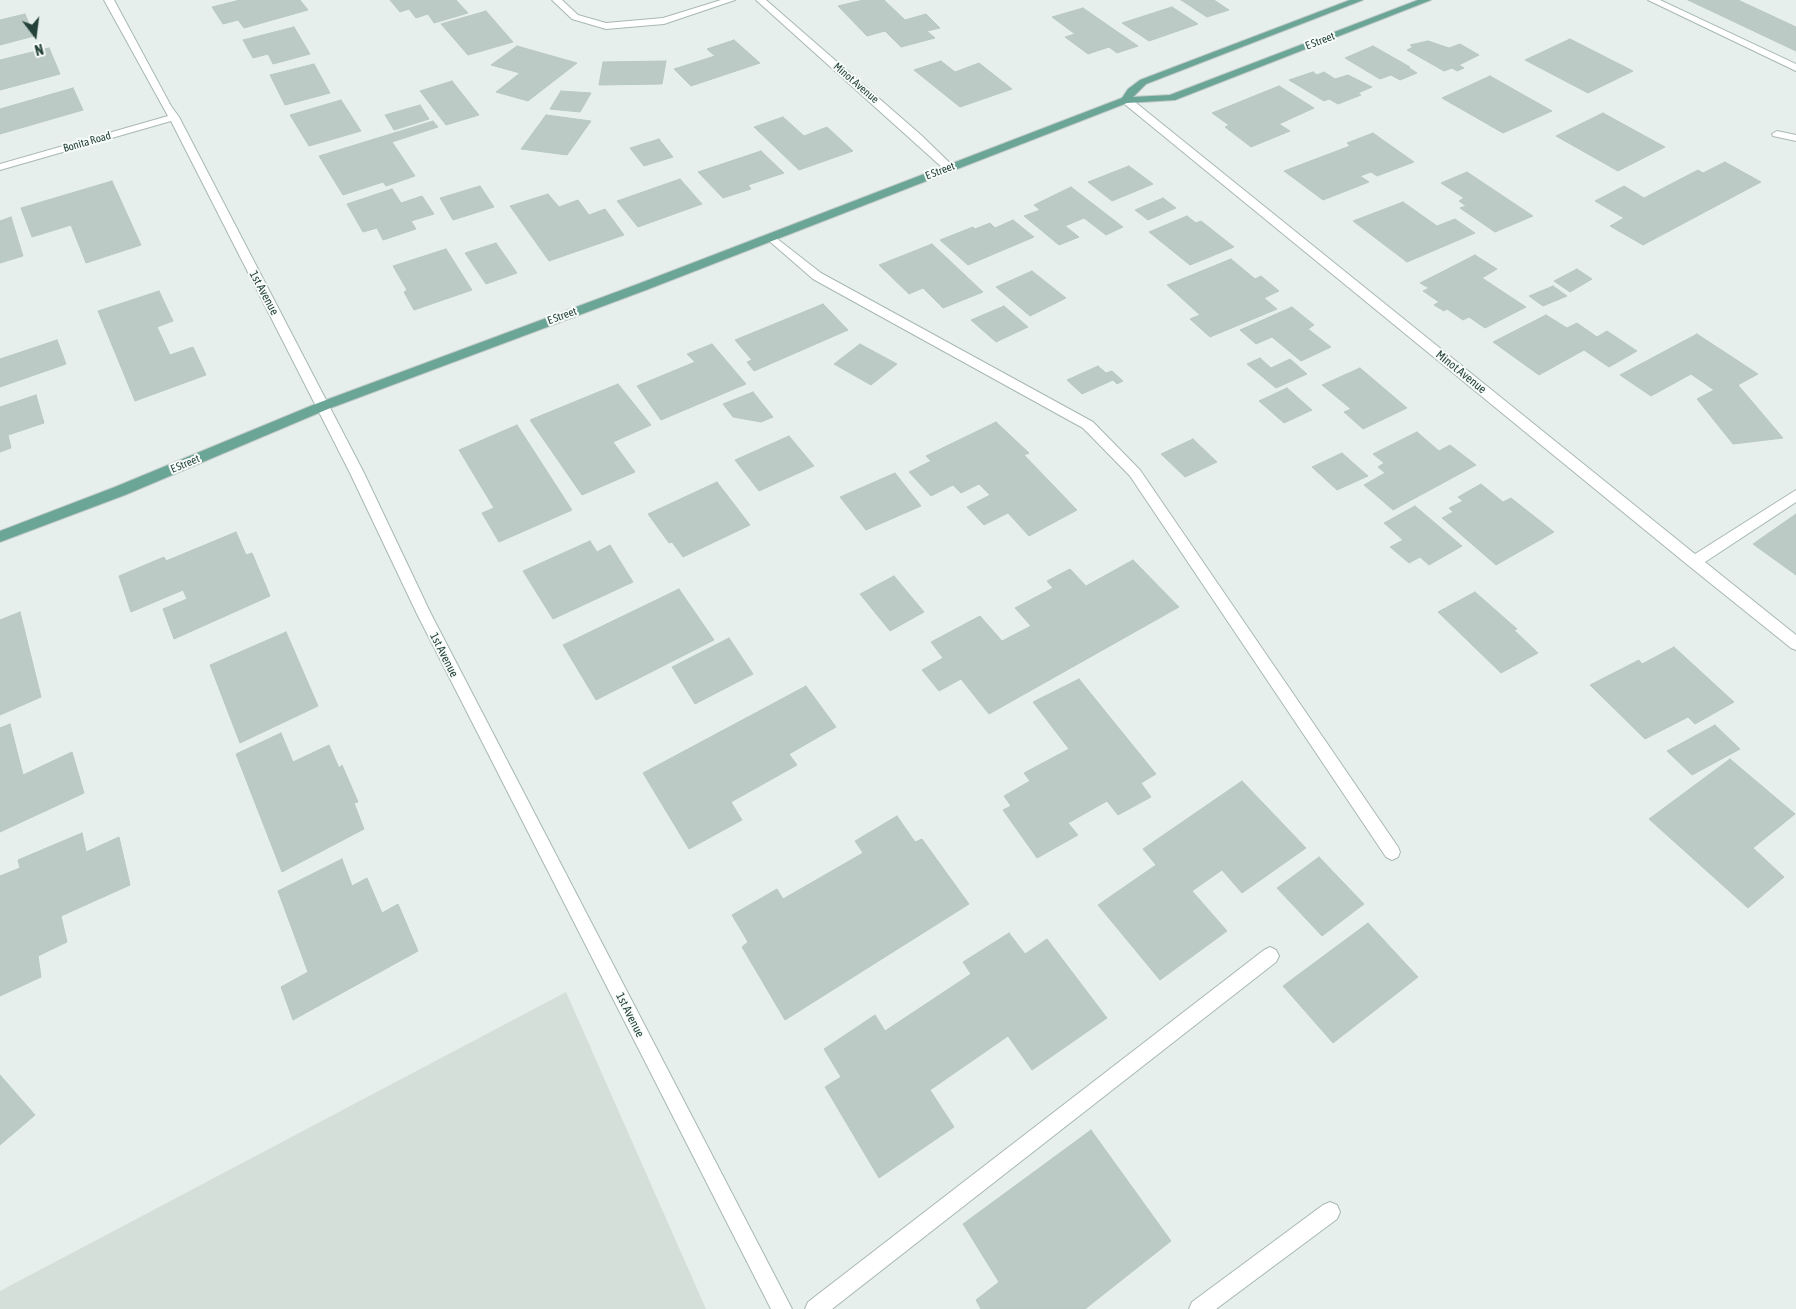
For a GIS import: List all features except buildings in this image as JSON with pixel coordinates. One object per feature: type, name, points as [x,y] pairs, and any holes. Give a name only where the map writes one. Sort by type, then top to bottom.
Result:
[{"type":"main road","name":"E Street","points":[[1126,100],[1131,91],[1143,82],[1358,0]]},
{"type":"main road","name":"E Street","points":[[0,537],[120,491],[323,406],[771,237],[1126,100],[1171,98],[1426,0]]},
{"type":"street","name":"1st Avenue","points":[[109,0],[166,107],[174,117],[207,185],[323,406],[432,631],[782,1309]]},
{"type":"street","points":[[557,0],[575,18],[606,26],[664,21],[730,0]]},
{"type":"street","name":"Minot Avenue","points":[[761,0],[917,137],[948,168]]},
{"type":"street","points":[[1653,0],[1796,68]]},
{"type":"street","name":"Minot Avenue","points":[[1126,100],[1796,644]]},
{"type":"street","name":"Bonita Road","points":[[0,167],[174,117]]},
{"type":"street","points":[[1777,134],[1796,138]]},
{"type":"street","points":[[771,237],[817,276],[1088,425],[1135,473],[1392,852]]},
{"type":"street","points":[[1694,562],[1796,495]]},
{"type":"street","points":[[815,1309],[1270,956]]},
{"type":"street","points":[[1199,1309],[1330,1212]]},
{"type":"shaded area","points":[[566,992],[706,1309],[0,1309],[0,1291]]}]
